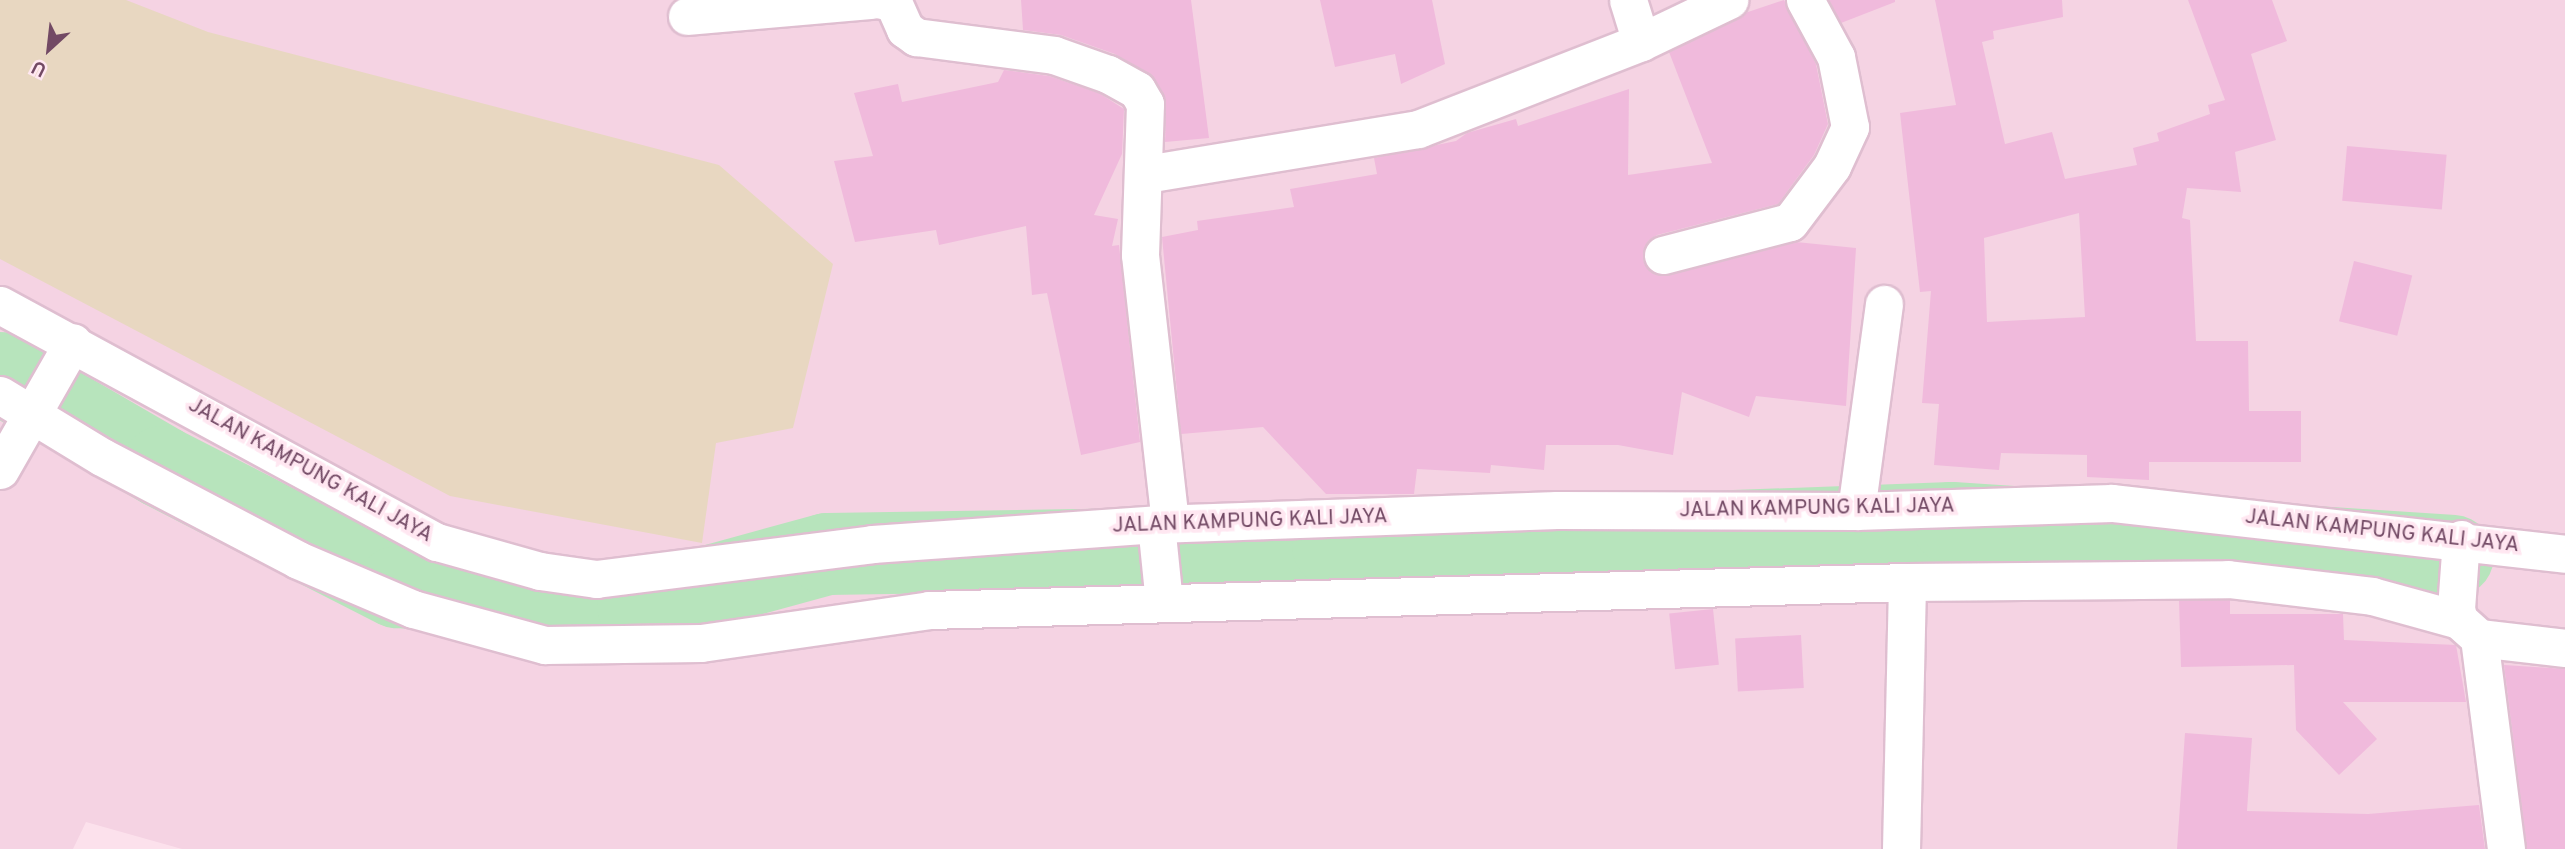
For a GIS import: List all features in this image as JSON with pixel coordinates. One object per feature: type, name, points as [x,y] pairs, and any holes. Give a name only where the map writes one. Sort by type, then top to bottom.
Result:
[{"type":"street","points":[[687,16],[871,0]]},
{"type":"street","points":[[882,0],[893,2],[905,29],[916,37],[1031,49],[1108,74],[1137,90],[1147,125],[1140,255],[1164,600]]},
{"type":"street","points":[[1628,0],[1641,42]]},
{"type":"street","points":[[1146,174],[1418,129],[1641,42],[1728,0]]},
{"type":"street","points":[[1662,255],[1790,222],[1832,166],[1850,127],[1836,57],[1805,0]]},
{"type":"street","name":"JALAN KAMPUNG KALI JAYA","points":[[0,304],[68,349],[437,542],[540,571],[596,579],[655,574],[873,544],[1557,510],[1856,511],[2112,503],[2460,547],[2565,554]]},
{"type":"street","points":[[1856,511],[1884,304]]},
{"type":"street","points":[[0,470],[68,349]]},
{"type":"street","points":[[0,395],[35,410],[298,560],[413,609],[545,645],[701,643],[929,610],[1164,600],[1907,582],[2228,579],[2372,596],[2565,649]]},
{"type":"street","points":[[2460,547],[2465,622],[2506,849]]},
{"type":"street","points":[[1901,849],[1907,582]]},
{"type":"shaded area","points":[[0,0],[2565,0],[2565,849],[182,849],[86,822],[73,849],[0,849]]},
{"type":"shaded area","points":[[0,0],[126,0],[208,32],[719,165],[833,264],[793,428],[716,443],[702,543],[450,496],[0,259]]},
{"type":"building","points":[[1021,0],[1191,0],[1209,138],[1165,142],[1166,104],[1155,79],[1115,54],[1061,35],[1023,30]]},
{"type":"building","points":[[1320,0],[1432,0],[1445,64],[1401,84],[1395,54],[1335,67]]},
{"type":"building","points":[[1784,0],[1816,64],[1828,124],[1814,155],[1778,204],[1657,235],[1648,241],[1643,260],[1649,270],[1668,275],[1796,242],[1856,248],[1846,406],[1756,396],[1749,417],[1682,392],[1673,455],[1618,445],[1546,445],[1544,470],[1491,465],[1490,473],[1417,469],[1414,494],[1326,494],[1263,427],[1181,434],[1162,237],[1198,230],[1197,221],[1294,207],[1290,189],[1377,174],[1374,158],[1456,141],[1467,133],[1516,119],[1518,126],[1629,89],[1628,175],[1712,163],[1669,52],[1745,13]]},
{"type":"building","points":[[1829,0],[1895,0],[1895,2],[1841,23]]},
{"type":"building","points":[[1935,0],[2062,0],[2063,17],[1993,31],[1994,39],[1982,42],[2005,144],[2052,132],[2065,179],[2137,165],[2133,148],[2159,141],[2157,133],[2210,114],[2208,105],[2225,100],[2188,0],[2272,0],[2287,41],[2251,54],[2276,140],[2235,152],[2241,192],[2187,188],[2182,218],[2190,220],[2196,341],[2248,341],[2249,411],[2301,411],[2301,462],[2149,462],[2149,480],[2087,477],[2087,455],[2001,453],[1999,470],[1934,465],[1939,404],[1922,403],[1931,291],[1920,292],[1900,113],[1956,105]],"holes":[[[2079,213],[2085,317],[1987,322],[1984,238]]]},
{"type":"building","points":[[1004,70],[1049,76],[1099,93],[1124,109],[1122,154],[1094,215],[1118,219],[1112,246],[1119,245],[1140,442],[1081,455],[1047,293],[1032,295],[1026,226],[939,245],[936,230],[855,242],[834,161],[873,156],[854,93],[898,84],[902,102],[998,82]]},
{"type":"building","points":[[2347,146],[2447,155],[2442,210],[2342,201]]},
{"type":"building","points":[[2354,261],[2412,276],[2397,336],[2339,321]]},
{"type":"building","points":[[2179,600],[2230,600],[2230,614],[2343,614],[2344,640],[2456,645],[2466,702],[2343,702],[2377,739],[2339,775],[2296,730],[2294,665],[2181,667]]},
{"type":"building","points":[[1713,609],[1719,665],[1675,669],[1669,614]]},
{"type":"building","points":[[1801,635],[1804,688],[1738,691],[1735,638]]},
{"type":"building","points":[[2504,665],[2565,669],[2565,849],[2527,849]]},
{"type":"building","points":[[2185,733],[2252,738],[2247,811],[2368,814],[2479,805],[2485,849],[2177,849]]},
{"type":"waterway","points":[[0,373],[162,467],[397,587],[638,606],[827,554],[1333,546],[1952,523],[2453,556]]}]
